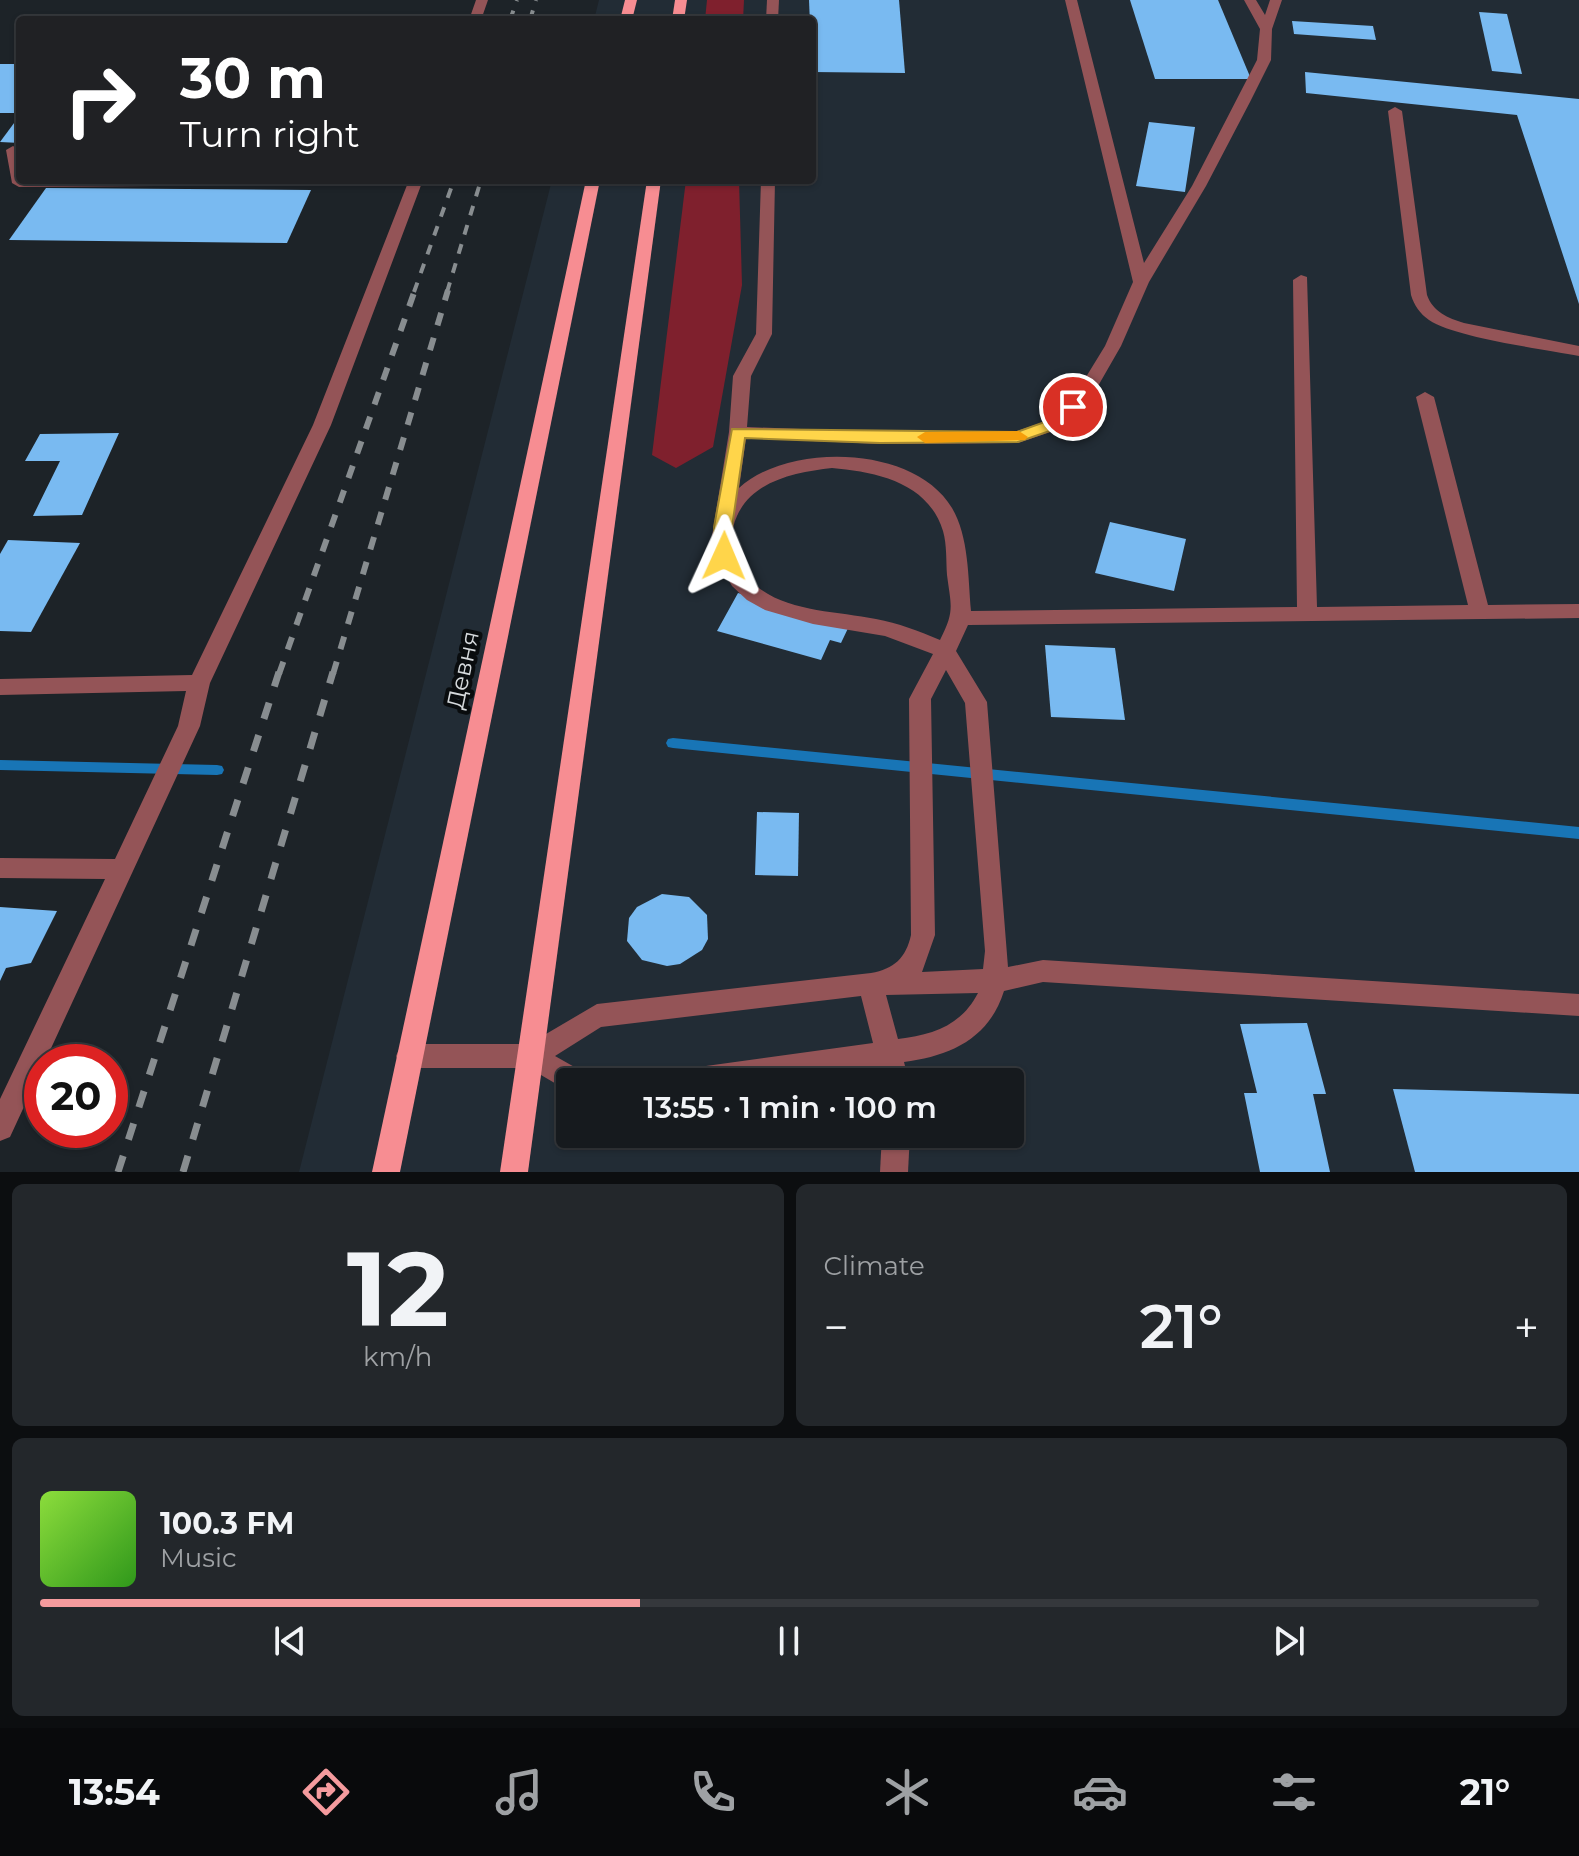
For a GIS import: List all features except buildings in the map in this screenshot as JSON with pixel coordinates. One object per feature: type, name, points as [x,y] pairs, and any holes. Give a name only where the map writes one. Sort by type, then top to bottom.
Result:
[{"type":"main road","name":"Девня","points":[[386,1172],[592,184]]},
{"type":"main road","points":[[514,1172],[653,184]]},
{"type":"lane","points":[[1071,0],[1141,282]]},
{"type":"lane","points":[[1250,0],[1266,29]]},
{"type":"lane","points":[[738,432],[880,438],[1018,437],[1062,422],[1085,393],[1113,346],[1141,282],[1199,186],[1264,60],[1266,29],[1276,0]]},
{"type":"lane","points":[[1395,111],[1419,295],[1426,310],[1462,327],[1579,351]]},
{"type":"lane","points":[[13,150],[16,166]]},
{"type":"lane","points":[[0,1128],[119,869],[189,726],[199,683],[322,425],[414,184]]},
{"type":"lane","points":[[768,184],[764,334],[742,376],[738,432],[723,527],[724,556],[743,587],[773,607],[812,619],[875,626],[908,635],[945,651],[976,702],[997,951],[996,981],[986,1007],[966,1029],[936,1046],[776,1068]]},
{"type":"lane","points":[[1301,280],[1307,614]]},
{"type":"lane","points":[[1425,397],[1480,612]]},
{"type":"lane","points":[[532,1056],[597,1016],[890,981],[906,973],[916,962],[921,949],[920,699],[962,618],[953,533],[943,509],[926,491],[903,476],[869,465],[832,462],[804,465],[758,482],[730,510],[723,527]]},
{"type":"lane","points":[[962,618],[1579,611]]},
{"type":"lane","points":[[0,687],[199,683]]},
{"type":"lane","points":[[0,868],[119,869]]},
{"type":"lane","points":[[871,984],[996,981],[1043,971],[1579,1005]]},
{"type":"lane","points":[[871,984],[893,1068]]},
{"type":"lane","points":[[409,1056],[532,1056],[556,1070]]},
{"type":"lane","points":[[894,1172],[895,1148]]},
{"type":"shaded area","points":[[599,0],[1579,0],[1579,1172],[299,1172],[551,184],[816,184],[816,16],[595,16]]},
{"type":"shaded area","points":[[707,0],[744,0],[743,16],[705,16]]},
{"type":"shaded area","points":[[686,184],[739,184],[742,285],[713,447],[676,468],[652,455]]},
{"type":"waterway","points":[[673,743],[1579,833]]},
{"type":"waterway","points":[[0,765],[217,770]]},
{"type":"railway","points":[[511,16],[517,0]]},
{"type":"railway","points":[[531,16],[536,0]]},
{"type":"railway","points":[[414,292],[453,184]]},
{"type":"railway","points":[[447,292],[480,184]]},
{"type":"railway","points":[[279,674],[415,290]]},
{"type":"railway","points":[[333,674],[448,290]]},
{"type":"railway","points":[[118,1172],[279,672]]},
{"type":"railway","points":[[183,1172],[333,672]]},
{"type":"slow traffic","points":[[925,437],[1019,437]]},
{"type":"route","points":[[724,556],[721,542],[738,432],[880,438],[1018,437],[1062,422],[1073,407]]}]
